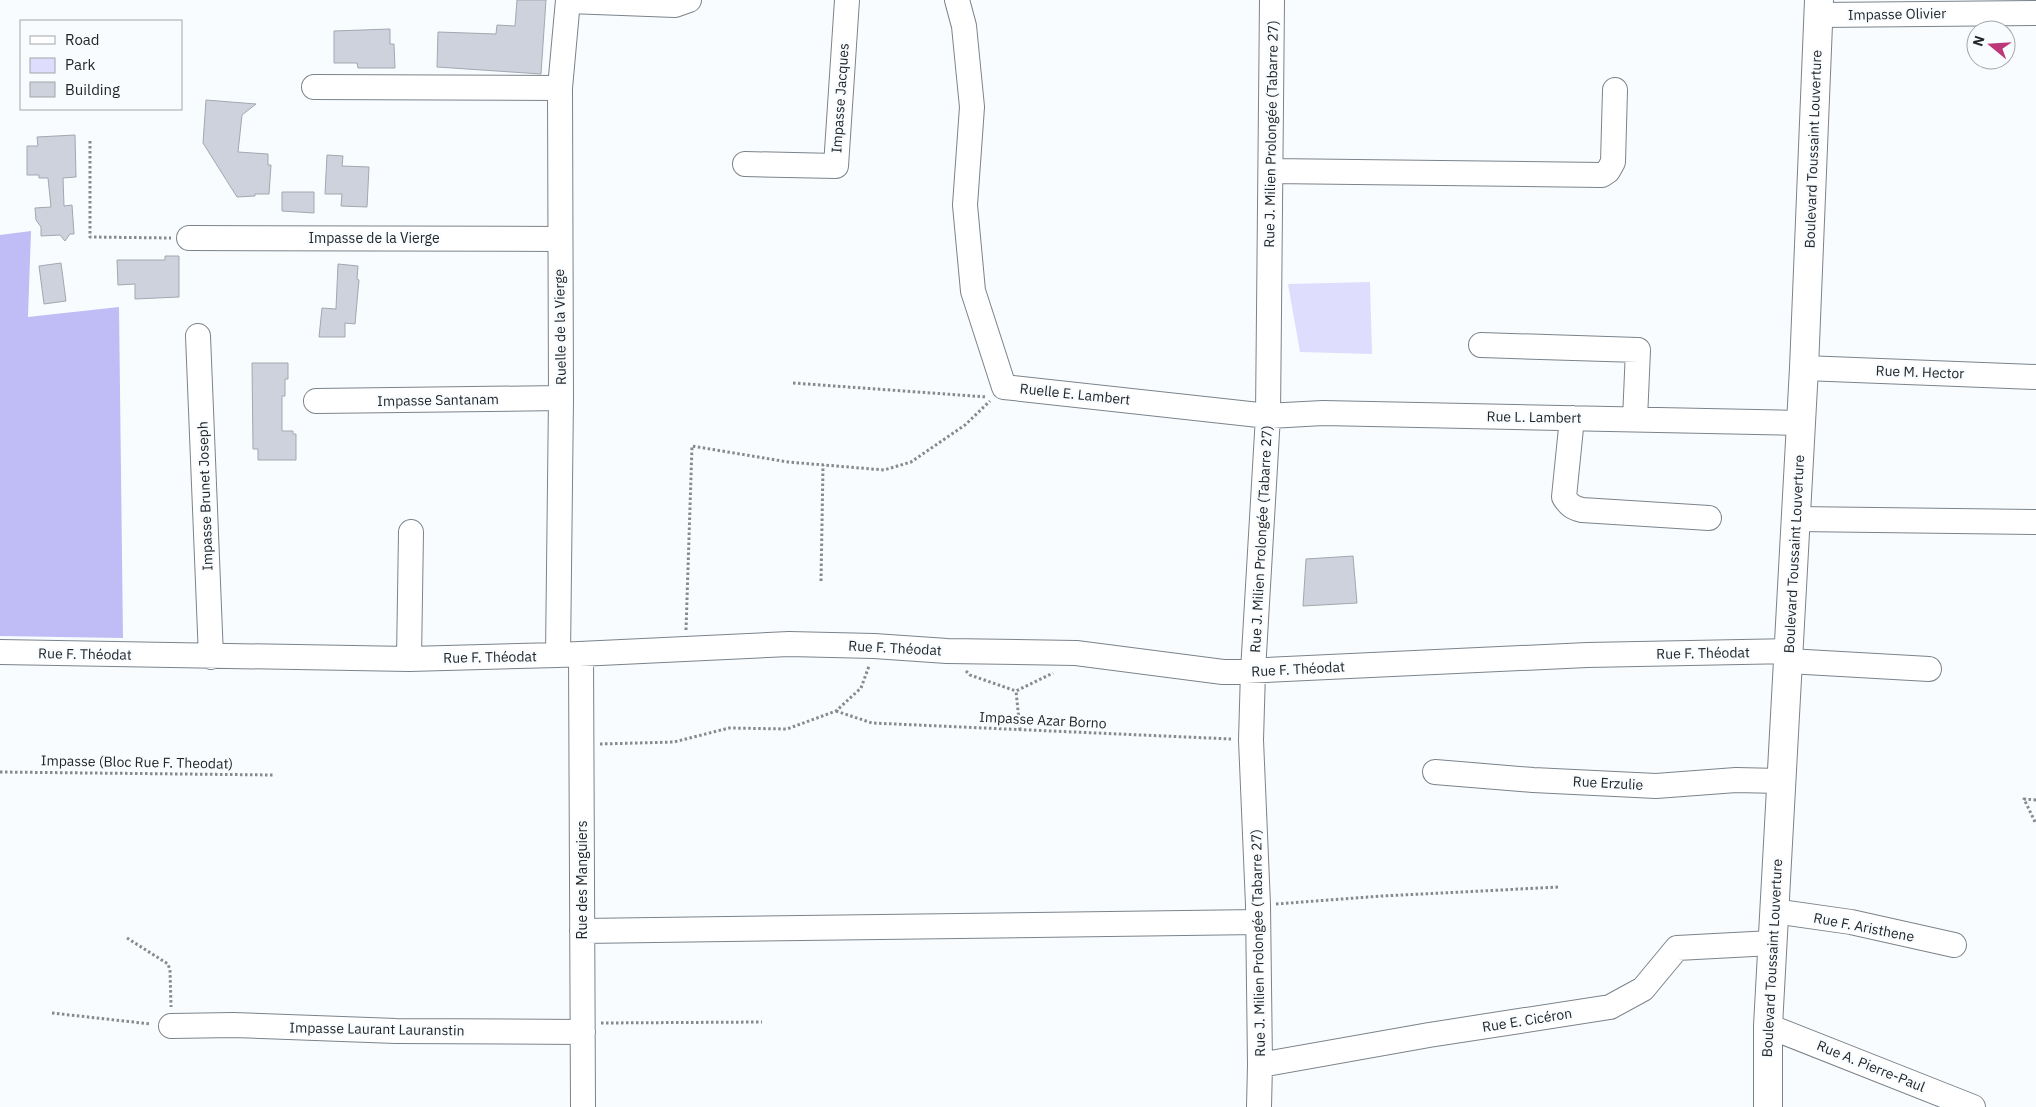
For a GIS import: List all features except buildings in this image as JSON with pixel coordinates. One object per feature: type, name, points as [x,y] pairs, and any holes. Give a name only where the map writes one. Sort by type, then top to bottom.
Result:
[{"type":"main road","name":"Boulevard Toussaint Louverture","points":[[1768,1107],[1768,1026],[1804,368],[1819,8]]},
{"type":"street","points":[[568,0],[675,5],[689,0]]},
{"type":"street","name":"Ruelle de la Vierge","points":[[568,0],[560,88],[559,239],[561,398],[569,655]]},
{"type":"street","name":"Impasse Jacques","points":[[745,164],[836,166],[847,0]]},
{"type":"street","name":"Ruelle E. Lambert","points":[[957,0],[964,26],[972,107],[965,205],[973,291],[1004,387],[1268,416]]},
{"type":"street","name":"Rue J. Milien Prolongée (Tabarre 27)","points":[[1259,1107],[1258,913],[1252,740],[1253,671],[1268,416],[1272,0]]},
{"type":"street","name":"Impasse Olivier","points":[[1819,8],[2036,13]]},
{"type":"street","points":[[314,87],[560,88]]},
{"type":"street","points":[[1271,171],[1602,175],[1608,171],[1613,162],[1615,90]]},
{"type":"street","name":"Impasse de la Vierge","points":[[189,238],[559,239]]},
{"type":"street","name":"Impasse Brunet Joseph","points":[[198,336],[211,657]]},
{"type":"street","points":[[1481,345],[1638,350],[1636,419]]},
{"type":"street","name":"Rue M. Hector","points":[[1804,368],[2036,377]]},
{"type":"street","name":"Impasse Santanam","points":[[316,401],[561,398]]},
{"type":"street","name":"Rue L. Lambert","points":[[1268,416],[1323,413],[1801,423]]},
{"type":"street","points":[[1572,418],[1564,496],[1568,504],[1582,510],[1709,518]]},
{"type":"street","points":[[1796,519],[2036,522]]},
{"type":"street","points":[[409,658],[411,532]]},
{"type":"street","name":"Rue F. Théodat","points":[[0,652],[211,657],[409,658],[569,655],[789,644],[1076,653],[1223,672],[1587,655],[1788,656],[1929,669]]},
{"type":"street","name":"Rue des Manguiers","points":[[569,655],[582,744],[583,1107]]},
{"type":"street","name":"Rue Erzulie","points":[[1435,772],[1533,780],[1656,786],[1736,780],[1781,781]]},
{"type":"street","name":"Rue F. Aristhene","points":[[1774,911],[1851,922],[1954,945]]},
{"type":"street","points":[[582,931],[1258,913]]},
{"type":"street","name":"Rue E. Cicéron","points":[[1260,1065],[1430,1035],[1610,1007],[1643,989],[1677,948],[1772,943]]},
{"type":"street","name":"Impasse Laurant Lauranstin","points":[[171,1026],[233,1025],[396,1031],[583,1028]]},
{"type":"street","name":"Rue A. Pierre-Paul","points":[[1768,1026],[1974,1107]]},
{"type":"path","points":[[90,141],[90,237],[189,238]]},
{"type":"path","points":[[686,649],[692,446],[788,462],[884,470],[911,462],[965,425],[994,397],[793,383]]},
{"type":"path","points":[[821,581],[823,465]]},
{"type":"path","points":[[582,744],[674,742],[729,728],[787,729],[836,711],[860,688],[874,646]]},
{"type":"path","points":[[947,650],[970,675],[1016,691],[1051,675],[1076,653]]},
{"type":"path","points":[[1016,691],[1020,730]]},
{"type":"path","name":"Impasse Azar Borno","points":[[836,711],[872,723],[1252,740]]},
{"type":"path","name":"Impasse (Bloc Rue F. Theodat)","points":[[0,772],[273,775]]},
{"type":"path","points":[[2036,800],[2024,799],[2036,824]]},
{"type":"path","points":[[1258,913],[1382,896],[1560,888]]},
{"type":"path","points":[[52,1013],[171,1026],[170,970],[168,964],[127,938]]},
{"type":"path","points":[[583,1028],[762,1022]]},
{"type":"green space","points":[[1370,282],[1372,354],[1300,352],[1288,284]]},
{"type":"shaded area","points":[[31,231],[28,317],[119,307],[123,638],[0,636],[0,235]]}]
